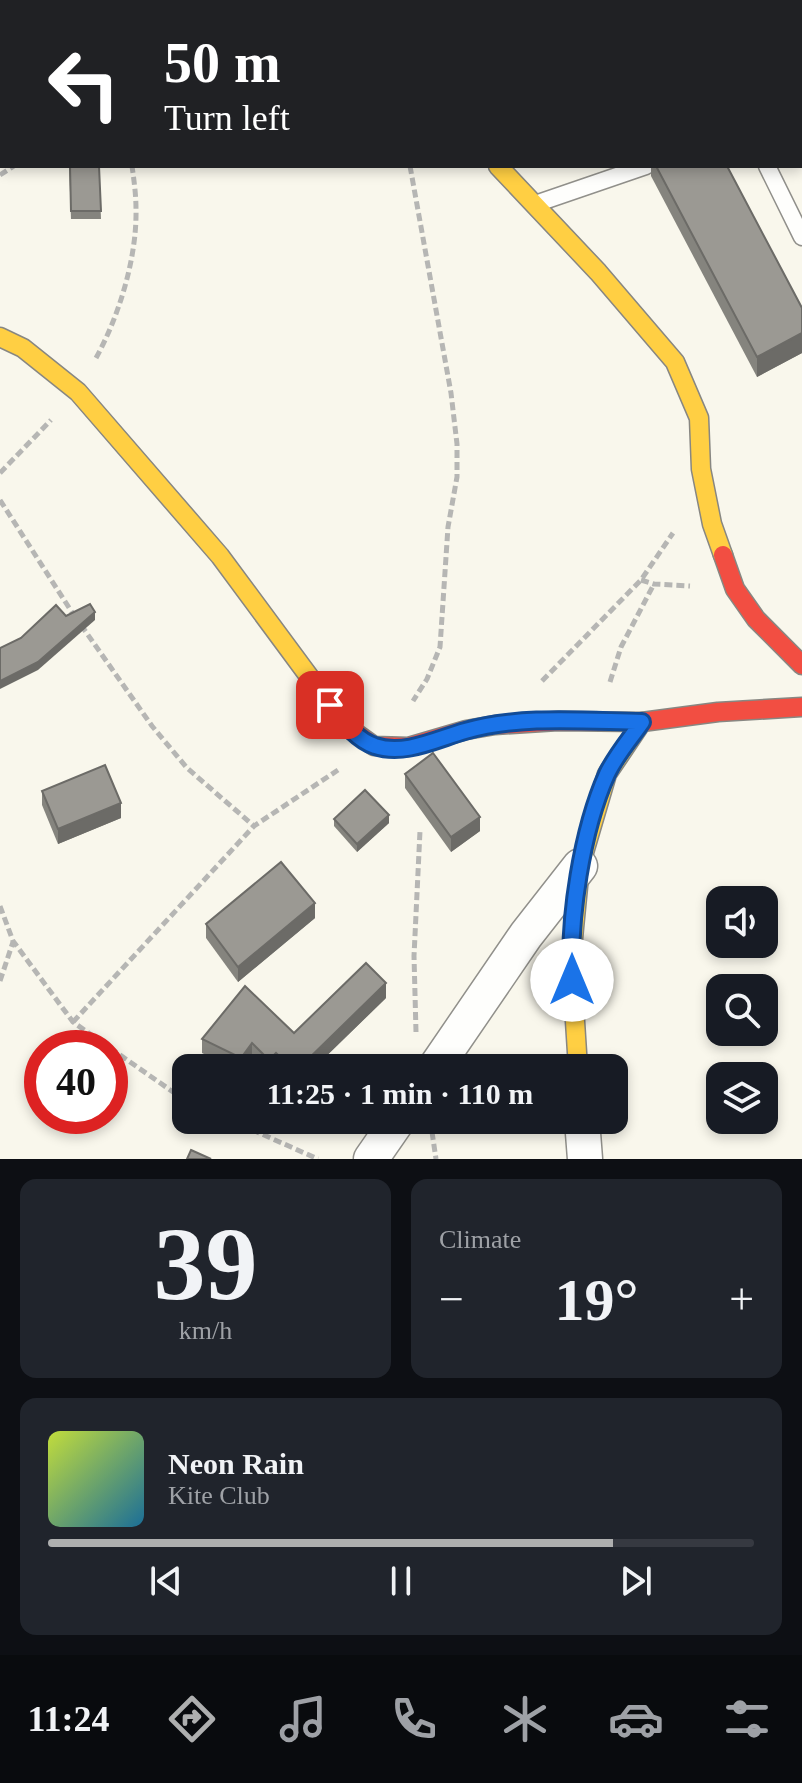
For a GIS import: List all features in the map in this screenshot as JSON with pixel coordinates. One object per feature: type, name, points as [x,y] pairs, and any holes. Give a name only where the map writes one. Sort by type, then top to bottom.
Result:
[{"type":"street","points":[[500,168],[609,284],[675,362],[699,418],[701,469],[712,524],[735,589],[756,619],[802,665]]},
{"type":"street","points":[[0,337],[23,348],[78,392],[220,556],[342,721],[356,734],[380,747],[408,747],[495,725],[558,721],[642,722],[718,712],[802,707]]},
{"type":"street","points":[[577,1054],[571,959],[580,866],[607,774],[642,722]]},
{"type":"street","points":[[427,1054],[580,866]]},
{"type":"street","points":[[371,1159],[388,1134]]},
{"type":"street","points":[[583,1134],[585,1159]]},
{"type":"lane","points":[[535,204],[640,168]]},
{"type":"lane","points":[[768,168],[802,237]]},
{"type":"path","points":[[0,473],[78,392],[112,329],[129,270],[136,211],[132,168]]},
{"type":"path","points":[[73,1022],[254,826],[380,747],[427,679],[440,647],[448,527],[457,477],[457,444],[451,393],[410,168]]},
{"type":"path","points":[[0,500],[55,588],[152,726],[187,768],[254,826]]},
{"type":"path","points":[[541,682],[641,580],[676,529]]},
{"type":"path","points":[[602,722],[606,694],[621,647],[654,584]]},
{"type":"path","points":[[420,831],[414,956],[415,1029],[426,1054]]},
{"type":"path","points":[[0,906],[13,941],[73,1022],[84,1030]]},
{"type":"path","points":[[0,981],[13,941]]},
{"type":"path","points":[[128,1061],[172,1091]]},
{"type":"path","points":[[262,1134],[318,1159]]},
{"type":"path","points":[[432,1134],[436,1159]]},
{"type":"building","points":[[70,168],[99,168],[101,211],[71,211]]},
{"type":"building","points":[[657,168],[728,168],[802,308],[802,333],[757,357]]},
{"type":"building","points":[[90,604],[95,612],[38,662],[0,681],[0,648],[21,638],[56,605],[66,616]]},
{"type":"building","points":[[433,753],[480,817],[451,837],[405,774]]},
{"type":"building","points":[[105,765],[121,803],[58,829],[42,791]]},
{"type":"building","points":[[365,790],[389,815],[357,844],[334,819]]},
{"type":"building","points":[[281,862],[315,903],[238,967],[206,924]]},
{"type":"building","points":[[366,963],[386,983],[313,1054],[263,1054],[252,1043],[244,1054],[233,1054],[202,1039],[245,986],[294,1033]]},
{"type":"building","points":[[191,1150],[211,1159],[187,1159]]},
{"type":"traffic: slow","points":[[500,168],[598,272],[675,362],[699,418],[701,469],[712,524],[723,555]]},
{"type":"traffic: slow","points":[[0,337],[23,348],[78,392],[220,556],[342,721],[353,731]]},
{"type":"traffic: slow","points":[[577,1054],[571,959],[580,866],[607,774],[642,722]]},
{"type":"traffic: jam","points":[[723,555],[735,589],[756,619],[802,665]]},
{"type":"traffic: jam","points":[[353,731],[374,746],[408,747],[495,725],[558,721],[642,722],[718,712],[802,707]]},
{"type":"route","points":[[330,705],[356,734],[374,746],[385,747],[408,747],[495,725],[558,721],[642,722],[607,774],[594,812],[580,866],[571,959],[572,980]]}]
